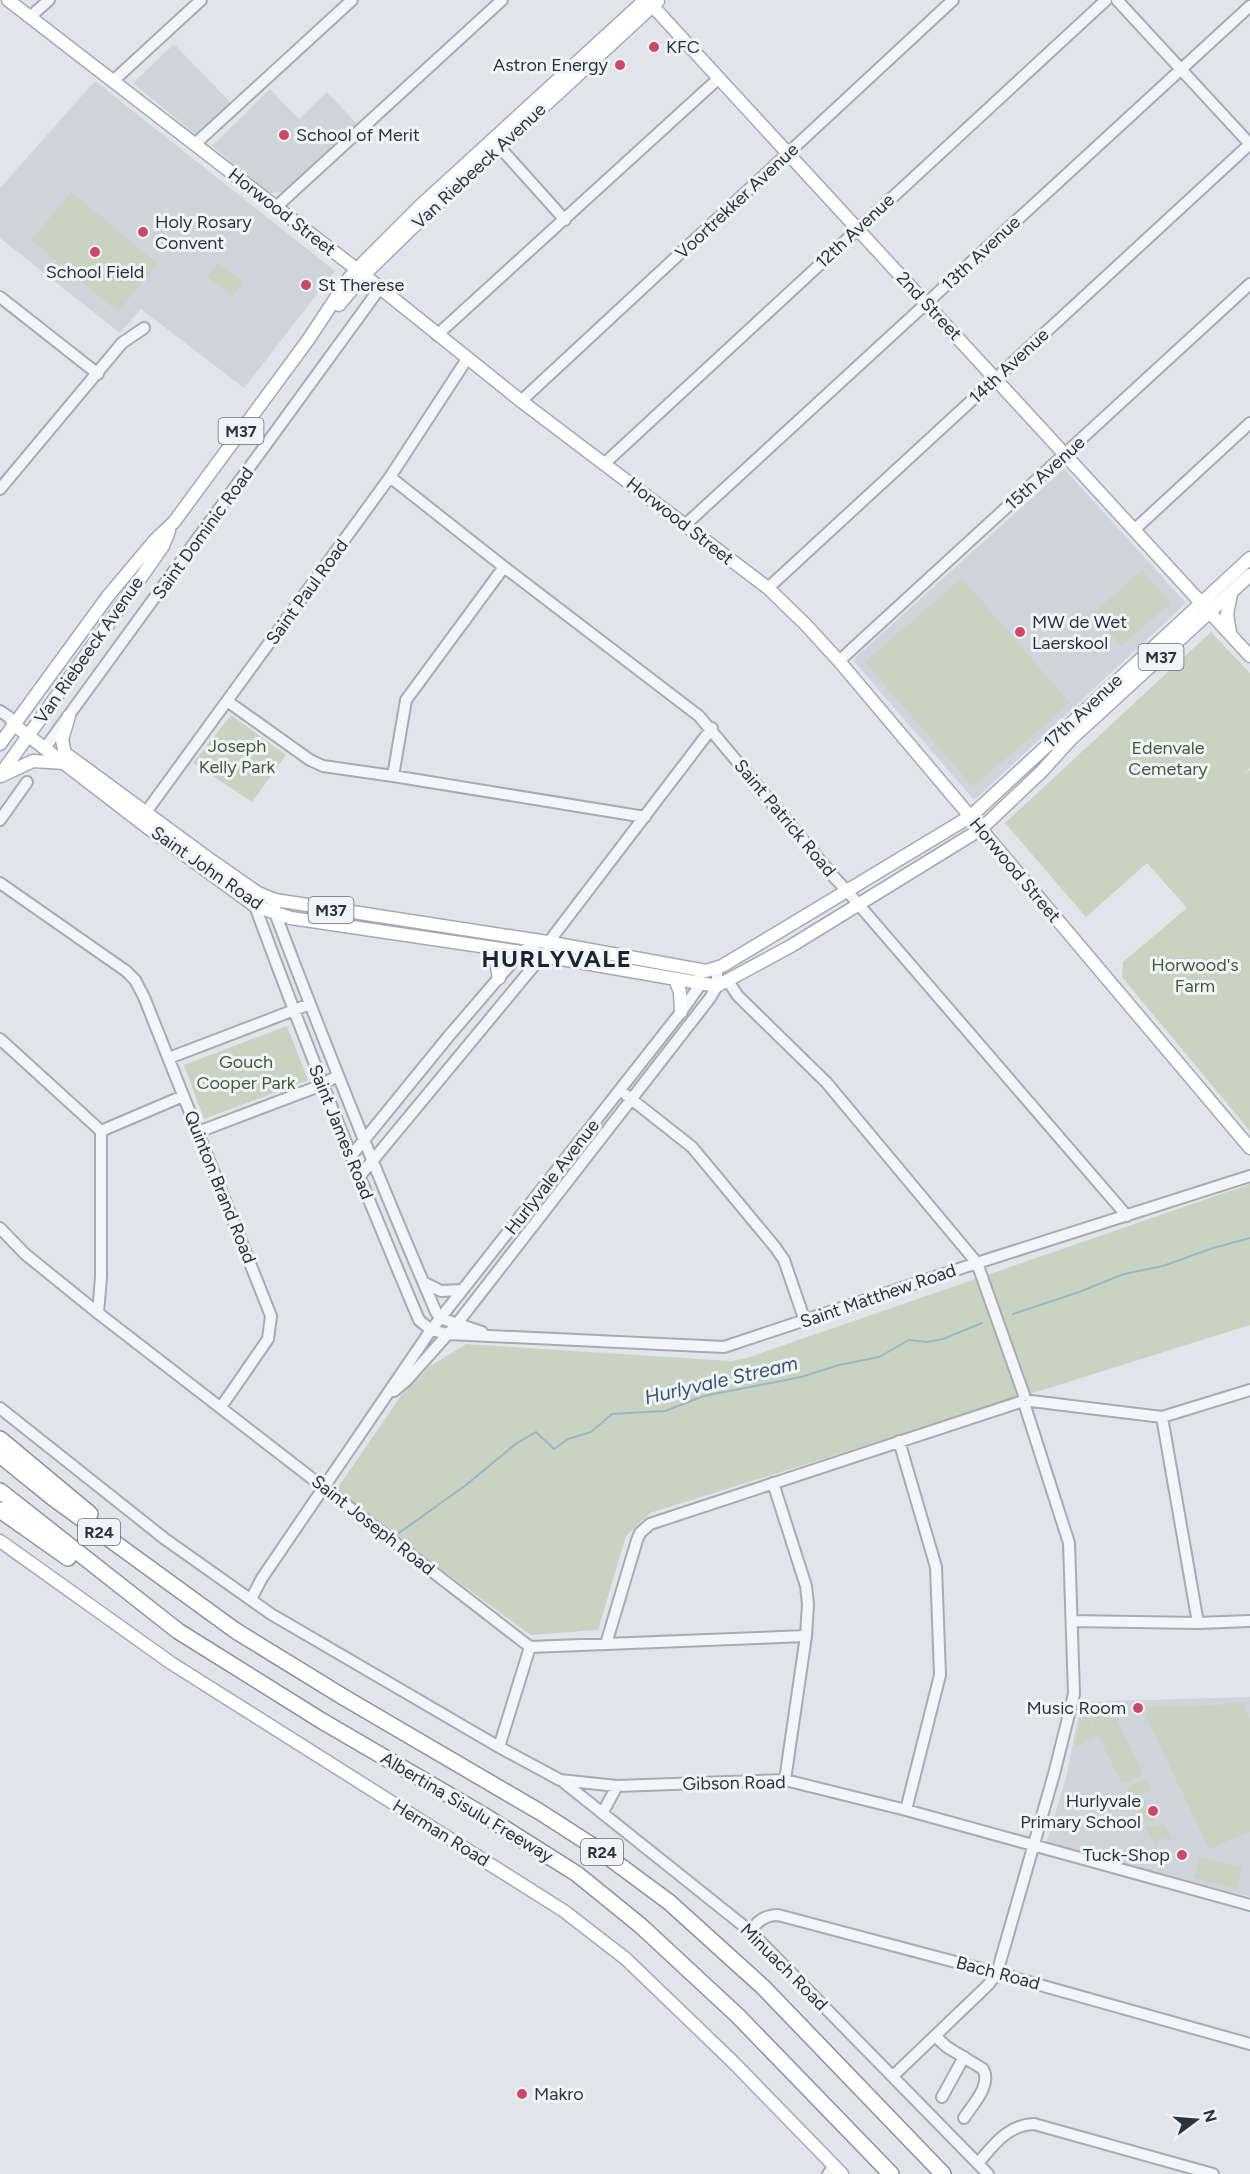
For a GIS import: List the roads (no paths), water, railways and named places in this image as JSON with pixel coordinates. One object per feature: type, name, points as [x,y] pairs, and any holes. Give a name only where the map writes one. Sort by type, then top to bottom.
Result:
[{"type":"highway","points":[[0,1439],[200,1607]]},
{"type":"highway","name":"R24","points":[[0,1455],[53,1498],[200,1607]]},
{"type":"highway","name":"Albertina Sisulu Freeway","points":[[0,1491],[178,1631],[322,1721],[485,1816],[577,1874],[641,1926],[738,2016],[891,2174]]},
{"type":"highway","points":[[0,1510],[131,1603],[178,1631]]},
{"type":"highway","name":"Albertina Sisulu Freeway","points":[[200,1607],[345,1698],[540,1812],[596,1848],[669,1902],[762,1988],[943,2174]]},
{"type":"main road","name":"Horwood Street","points":[[8,0],[360,272],[521,401],[768,588],[839,661],[1250,1148]]},
{"type":"main road","name":"2nd Street","points":[[651,1],[857,229],[1250,656]]},
{"type":"main road","name":"Van Riebeeck Avenue","points":[[0,744],[7,717],[155,540],[174,522],[360,272],[407,225],[651,1]]},
{"type":"main road","name":"Van Riebeeck Avenue","points":[[0,776],[163,546],[174,522]]},
{"type":"main road","name":"17th Avenue","points":[[971,816],[1250,558]]},
{"type":"main road","name":"17th Avenue","points":[[981,828],[1042,771],[1071,739],[1250,575]]},
{"type":"main road","points":[[1230,634],[1227,614],[1231,593]]},
{"type":"main road","points":[[0,776],[29,762],[65,758],[62,740],[69,716]]},
{"type":"main road","name":"Saint John Road","points":[[7,717],[143,816],[255,906],[275,914],[521,952],[700,985],[722,984]]},
{"type":"main road","name":"Saint John Road","points":[[143,816],[258,893],[275,900],[548,943],[699,971]]},
{"type":"main road","name":"M37","points":[[699,971],[717,969],[971,816]]},
{"type":"main road","name":"Hurlyvale Avenue","points":[[722,984],[790,946],[981,828]]},
{"type":"main road","points":[[487,947],[496,962],[499,978]]},
{"type":"main road","points":[[676,966],[710,964],[745,952]]},
{"type":"main road","points":[[675,979],[680,992],[681,1012]]},
{"type":"main road","name":"Herman Road","points":[[0,1541],[171,1663],[564,1911],[626,1959],[733,2062],[835,2171]]},
{"type":"street","points":[[30,17],[50,0]]},
{"type":"street","points":[[113,81],[201,0]]},
{"type":"street","points":[[195,144],[352,0]]},
{"type":"street","points":[[276,207],[502,0]]},
{"type":"street","name":"Voortrekker Avenue","points":[[521,401],[952,0]]},
{"type":"street","name":"12th Avenue","points":[[605,463],[1106,0]]},
{"type":"street","points":[[1117,0],[1250,144]]},
{"type":"street","name":"13th Avenue","points":[[685,525],[1250,6]]},
{"type":"street","points":[[437,334],[719,78]]},
{"type":"street","points":[[496,143],[565,220]]},
{"type":"street","name":"14th Avenue","points":[[768,588],[1250,144]]},
{"type":"street","name":"15th Avenue","points":[[839,661],[1250,284]]},
{"type":"street","name":"Saint Dominic Road","points":[[47,745],[380,288]]},
{"type":"street","points":[[0,297],[98,374]]},
{"type":"street","points":[[2,482],[127,338],[144,328]]},
{"type":"street","name":"Saint Paul Road","points":[[143,816],[390,477],[467,359]]},
{"type":"street","points":[[1134,530],[1250,423]]},
{"type":"street","name":"Saint Patrick Road","points":[[390,477],[695,712],[712,729],[833,876],[1127,1216]]},
{"type":"street","points":[[393,776],[406,700],[504,567]]},
{"type":"street","points":[[227,701],[319,765],[645,817]]},
{"type":"street","points":[[359,1177],[542,956],[548,943],[712,729]]},
{"type":"street","points":[[0,820],[27,782]]},
{"type":"street","name":"Quinton Brand Road","points":[[0,883],[126,971],[135,980],[169,1058],[271,1316],[268,1339],[220,1407]]},
{"type":"street","points":[[255,906],[258,893]]},
{"type":"street","name":"Saint James Road","points":[[275,900],[275,914],[338,1076],[435,1312],[440,1318]]},
{"type":"street","name":"Saint James Road","points":[[255,906],[359,1177],[419,1320],[431,1330]]},
{"type":"street","points":[[351,1156],[521,952],[548,943]]},
{"type":"street","points":[[717,969],[722,984],[738,996],[826,1082],[977,1263],[1025,1401],[1068,1538],[1073,1700],[997,1973],[988,1985],[893,2076]]},
{"type":"street","points":[[699,971],[700,985]]},
{"type":"street","name":"Hurlyvale Avenue","points":[[387,1397],[406,1381],[456,1325],[722,984]]},
{"type":"street","name":"Hurlyvale Avenue","points":[[251,1599],[262,1578],[431,1330],[700,985]]},
{"type":"street","points":[[169,1058],[310,1004]]},
{"type":"street","points":[[448,1037],[464,1050]]},
{"type":"street","points":[[0,1039],[101,1131],[101,1277],[98,1313]]},
{"type":"street","points":[[198,1132],[314,1089],[338,1076]]},
{"type":"street","points":[[620,1090],[692,1147],[775,1247],[783,1260],[805,1321]]},
{"type":"street","points":[[101,1131],[183,1096]]},
{"type":"street","name":"Saint Matthew Road","points":[[431,1330],[448,1334],[718,1347],[736,1344],[977,1263],[1250,1176]]},
{"type":"street","name":"Saint Joseph Road","points":[[0,1228],[25,1254],[98,1313],[530,1647]]},
{"type":"street","points":[[423,1282],[441,1291],[462,1290]]},
{"type":"street","name":"Saint Matthew Road","points":[[440,1318],[496,1336]]},
{"type":"street","points":[[419,1320],[421,1344]]},
{"type":"street","points":[[606,1644],[637,1540],[645,1527],[658,1520],[1025,1401],[1162,1417],[1250,1390]]},
{"type":"street","name":"Gibson Road","points":[[0,1408],[165,1539],[271,1614],[560,1780],[617,1786],[785,1780],[906,1810],[1250,1905]]},
{"type":"street","points":[[1162,1417],[1198,1623]]},
{"type":"street","points":[[899,1441],[936,1567],[939,1663],[938,1688],[906,1810]]},
{"type":"street","points":[[773,1483],[806,1586],[808,1604],[806,1636],[785,1780]]},
{"type":"street","points":[[1072,1621],[1198,1623],[1250,1621]]},
{"type":"street","points":[[499,1747],[530,1647],[806,1636]]},
{"type":"street","name":"Minuach Road","points":[[560,1780],[750,1931],[988,2174]]},
{"type":"street","points":[[603,1812],[617,1786]]},
{"type":"street","name":"Bach Road","points":[[750,1931],[757,1922],[771,1915],[778,1915],[1250,2044]]},
{"type":"street","points":[[935,2036],[947,2047],[983,2069],[987,2077],[964,2118]]},
{"type":"street","points":[[942,2097],[964,2057]]},
{"type":"street","points":[[978,2163],[1010,2130],[1022,2125],[1034,2124],[1213,2174]]},
{"type":"waterway","name":"Hurlyvale Stream","points":[[1013,1314],[1124,1274],[1163,1266],[1213,1248],[1250,1238]]},
{"type":"waterway","name":"Hurlyvale Stream","points":[[399,1533],[466,1485],[517,1443],[536,1432],[554,1449],[568,1439],[591,1432],[612,1414],[665,1411],[704,1396],[801,1377],[839,1365],[879,1357],[909,1340],[927,1342],[943,1339],[982,1323]]},
{"type":"place","name":"KFC","points":[[654,47]]},
{"type":"place","name":"Astron Energy","points":[[620,65]]},
{"type":"place","name":"School of Merit","points":[[284,135]]},
{"type":"place","name":"Holy Rosary Convent","points":[[143,232]]},
{"type":"place","name":"School Field","points":[[95,252]]},
{"type":"place","name":"St Therese","points":[[306,285]]},
{"type":"place","name":"MW de Wet Laerskool","points":[[1020,632]]},
{"type":"place","name":"Music Room","points":[[1138,1708]]},
{"type":"place","name":"Hurlyvale Primary School","points":[[1153,1811]]},
{"type":"place","name":"Tuck-Shop","points":[[1182,1855]]},
{"type":"place","name":"Makro","points":[[522,2094]]},
{"type":"district","name":"HURLYVALE","points":[[557,958]]},
{"type":"park label","name":"Joseph Kelly Park","points":[[237,756]]},
{"type":"park label","name":"Edenvale Cemetary","points":[[1168,758]]},
{"type":"park label","name":"Horwood's Farm","points":[[1195,975]]},
{"type":"park label","name":"Gouch Cooper Park","points":[[246,1072]]}]
